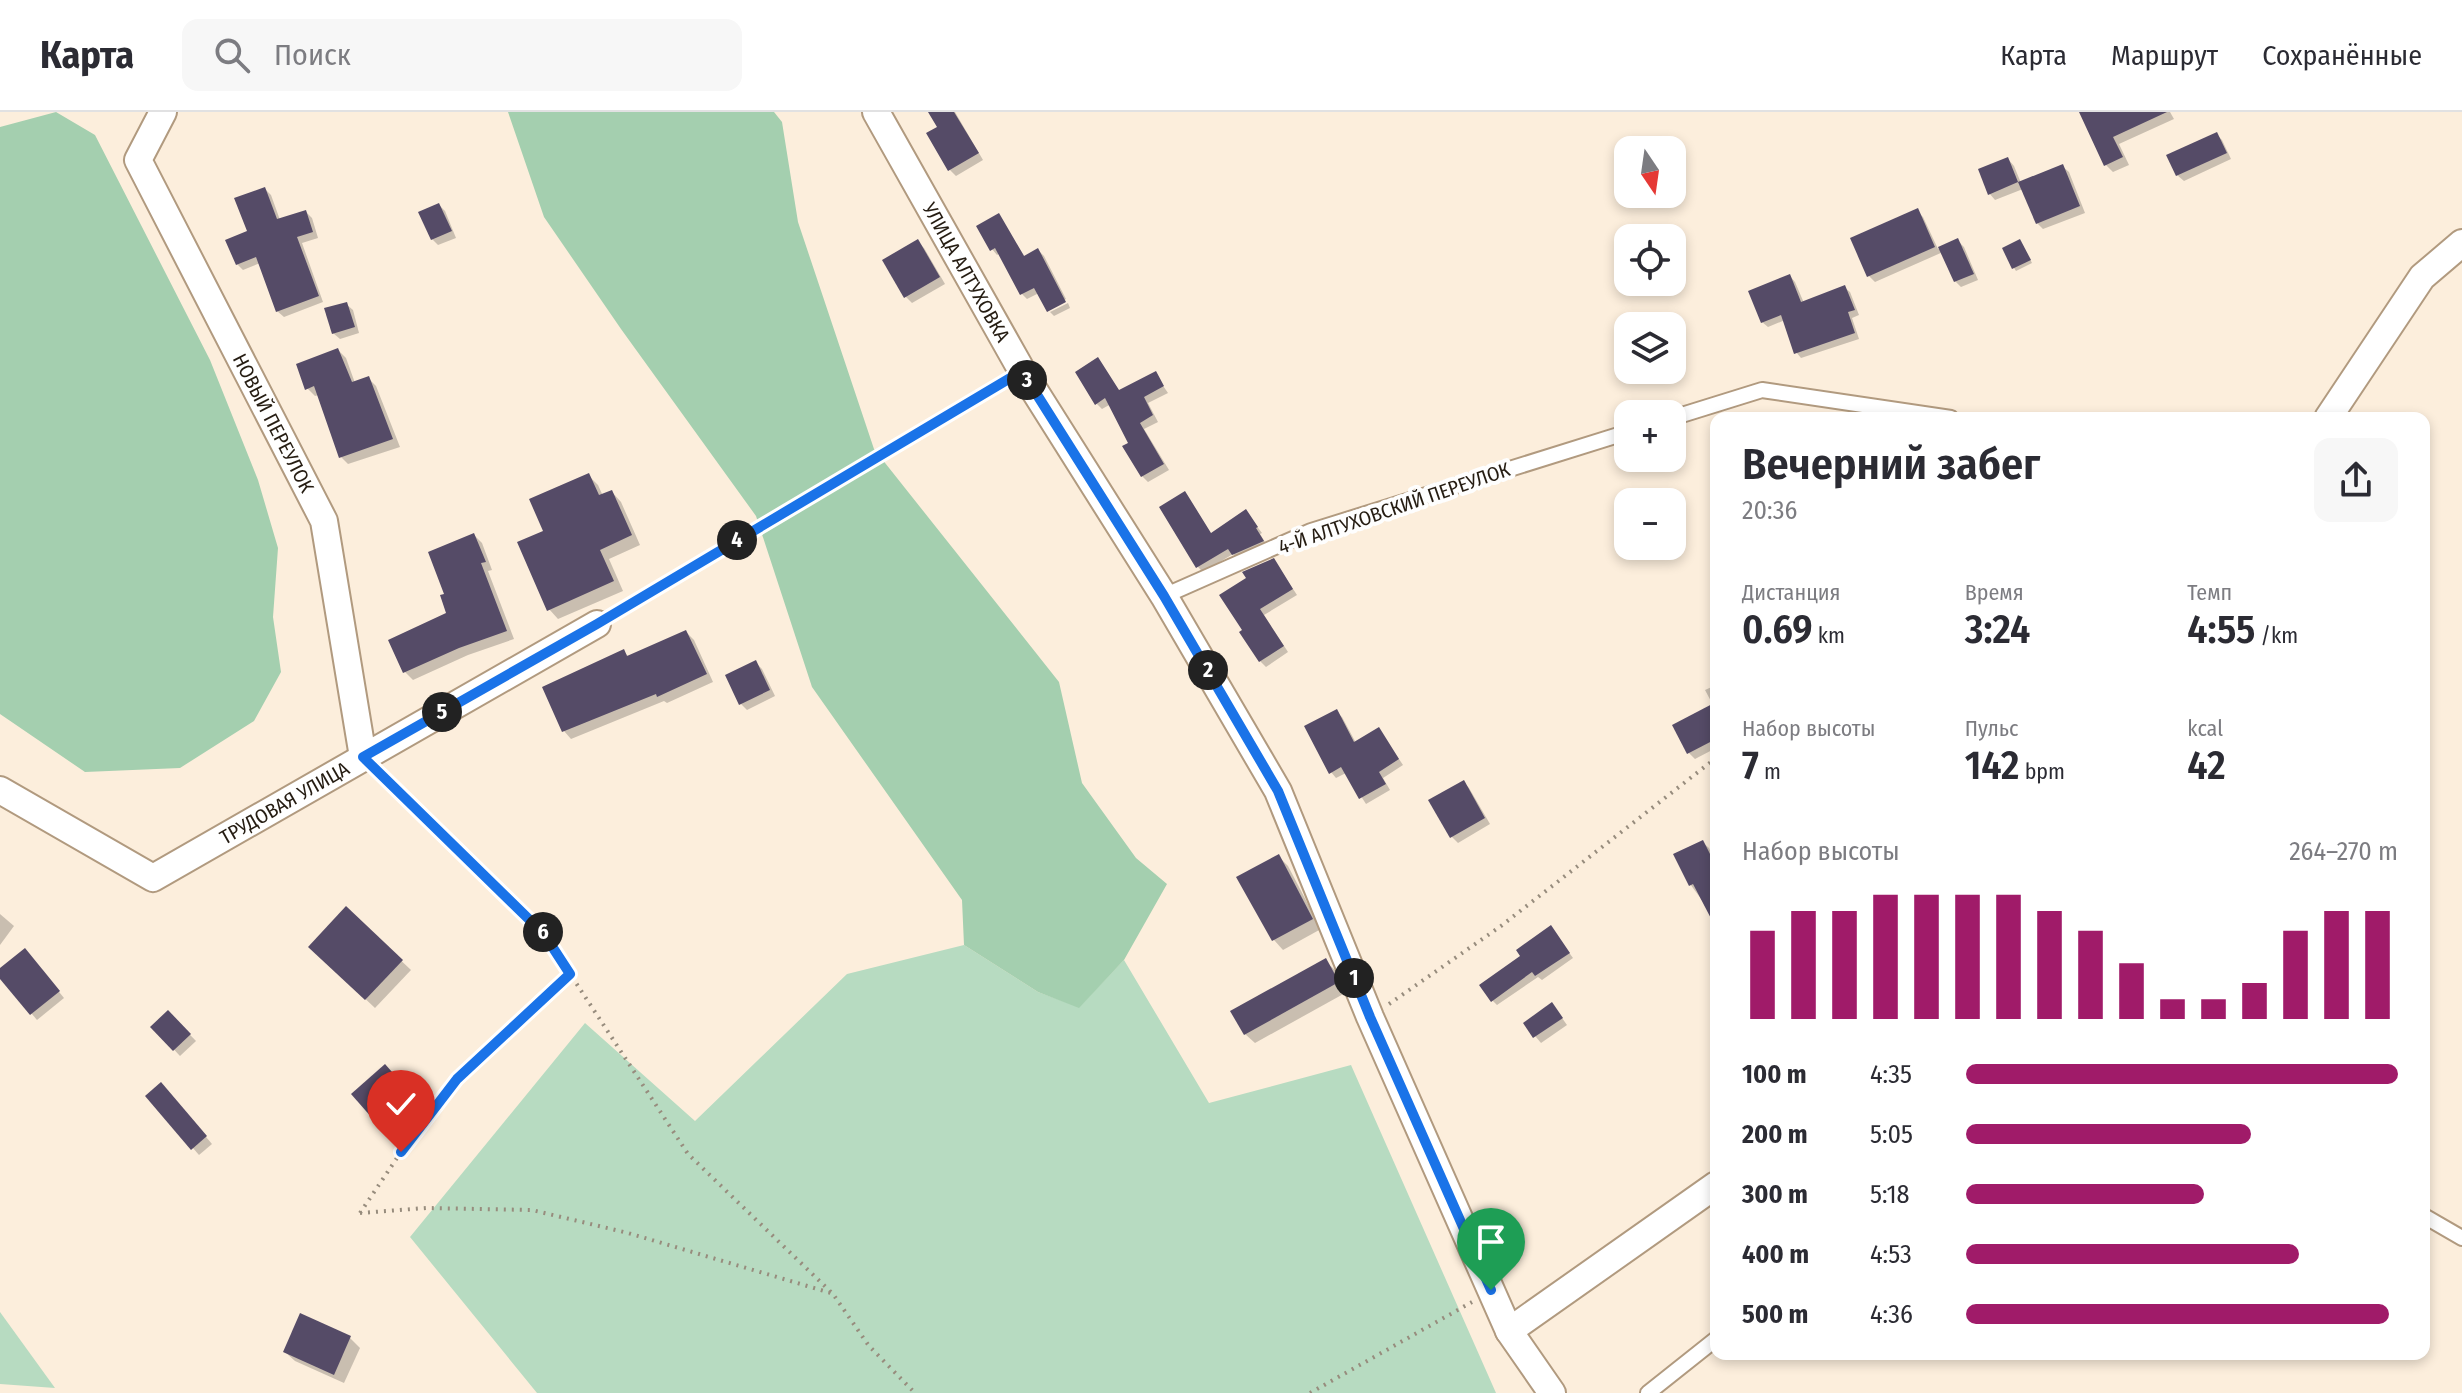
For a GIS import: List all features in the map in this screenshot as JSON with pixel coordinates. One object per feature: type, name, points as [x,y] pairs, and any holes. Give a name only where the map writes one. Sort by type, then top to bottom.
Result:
[{"type":"street","name":"НОВЫЙ ПЕРЕУЛОК","points":[[163,112],[138,160],[324,521],[363,757]]},
{"type":"street","name":"УЛИЦА АЛТУХОВКА","points":[[876,112],[1022,371],[1164,596],[1278,791],[1370,1017],[1509,1331],[1552,1393]]},
{"type":"street","points":[[2332,412],[2422,277],[2462,243]]},
{"type":"street","name":"ТРУДОВАЯ УЛИЦА","points":[[0,790],[153,878],[597,624]]},
{"type":"street","points":[[1509,1331],[1710,1190]]},
{"type":"lane","points":[[1686,414],[1762,390],[1910,412]]},
{"type":"lane","name":"4-Й АЛТУХОВСКИЙ ПЕРЕУЛОК","points":[[1164,596],[1311,531],[1614,436]]},
{"type":"lane","points":[[2430,1219],[2462,1238]]},
{"type":"lane","points":[[1648,1393],[1710,1344]]},
{"type":"path","points":[[597,624],[1022,371]]},
{"type":"path","points":[[363,757],[544,934],[688,1154],[833,1294],[869,1346],[915,1393]]},
{"type":"path","points":[[1370,1017],[1501,926],[1710,763]]},
{"type":"path","points":[[570,974],[457,1079],[401,1152],[360,1213],[426,1208],[532,1210],[628,1233],[833,1294]]},
{"type":"path","points":[[1310,1393],[1491,1290]]},
{"type":"green space","points":[[56,112],[95,135],[210,360],[258,480],[278,548],[273,617],[281,672],[254,721],[180,768],[85,772],[0,714],[0,127]]},
{"type":"green space","points":[[508,112],[774,112],[782,122],[798,222],[874,449],[1059,682],[1082,783],[1136,858],[1167,884],[1124,960],[1079,1008],[1038,992],[964,945],[962,900],[812,687],[756,516],[544,217]]},
{"type":"green space","points":[[964,945],[1038,992],[1079,1007],[1124,960],[1209,1103],[1351,1065],[1496,1393],[537,1393],[410,1237],[585,1023],[695,1121],[847,974]]},
{"type":"green space","points":[[0,1312],[55,1388],[0,1384]]},
{"type":"building","points":[[928,112],[954,112],[979,153],[948,171],[926,133],[937,127]]},
{"type":"building","points":[[2079,112],[2167,112],[2113,137],[2123,157],[2104,166]]},
{"type":"building","points":[[2217,132],[2227,153],[2176,176],[2166,155]]},
{"type":"building","points":[[2008,157],[2018,182],[1988,195],[1978,169]]},
{"type":"building","points":[[2063,164],[2080,206],[2036,224],[2018,182]]},
{"type":"building","points":[[265,187],[277,219],[306,210],[313,232],[297,237],[319,296],[276,312],[256,257],[236,265],[225,240],[247,231],[234,198]]},
{"type":"building","points":[[439,203],[452,231],[431,240],[418,212]]},
{"type":"building","points":[[1918,208],[1935,247],[1867,277],[1850,238]]},
{"type":"building","points":[[999,213],[1024,256],[1038,248],[1066,302],[1047,312],[1034,288],[1020,295],[995,248],[990,251],[976,226]]},
{"type":"building","points":[[1958,238],[1974,274],[1954,282],[1938,247]]},
{"type":"building","points":[[918,239],[940,277],[904,298],[882,260]]},
{"type":"building","points":[[2020,239],[2031,260],[2012,269],[2002,248]]},
{"type":"building","points":[[1790,274],[1801,302],[1845,285],[1855,310],[1848,312],[1855,333],[1794,354],[1781,315],[1761,323],[1748,291]]},
{"type":"building","points":[[347,302],[355,327],[332,334],[324,308]]},
{"type":"building","points":[[338,348],[352,382],[369,376],[393,439],[339,458],[314,386],[305,390],[296,364]]},
{"type":"building","points":[[1098,357],[1119,390],[1156,371],[1164,386],[1144,397],[1153,415],[1140,423],[1164,464],[1141,477],[1122,446],[1128,443],[1105,398],[1095,405],[1075,372]]},
{"type":"building","points":[[589,473],[599,495],[612,490],[632,535],[600,550],[614,581],[547,611],[517,542],[543,531],[529,499]]},
{"type":"building","points":[[1185,491],[1211,533],[1246,509],[1264,541],[1232,555],[1228,549],[1196,568],[1159,507]]},
{"type":"building","points":[[474,533],[486,562],[481,563],[507,631],[403,673],[388,640],[446,613],[440,595],[444,594],[428,552]]},
{"type":"building","points":[[1274,558],[1293,589],[1260,609],[1284,646],[1259,662],[1219,595],[1246,578],[1242,572]]},
{"type":"building","points":[[686,630],[707,674],[657,697],[656,694],[562,732],[542,687],[624,649],[627,656]]},
{"type":"building","points":[[756,660],[770,690],[739,705],[725,675]]},
{"type":"building","points":[[1710,705],[1710,742],[1687,754],[1672,725]]},
{"type":"building","points":[[1337,709],[1354,742],[1379,727],[1399,759],[1379,772],[1386,784],[1359,799],[1341,767],[1329,774],[1304,726]]},
{"type":"building","points":[[1464,780],[1485,818],[1450,838],[1428,800]]},
{"type":"building","points":[[1703,840],[1710,854],[1710,917],[1693,884],[1689,886],[1673,854]]},
{"type":"building","points":[[1279,854],[1313,919],[1272,941],[1236,877]]},
{"type":"building","points":[[346,906],[403,960],[365,1000],[308,947]]},
{"type":"building","points":[[1551,925],[1570,953],[1535,976],[1532,972],[1491,1002],[1479,985],[1520,956],[1516,950]]},
{"type":"building","points":[[25,948],[60,991],[30,1015],[0,979],[0,968]]},
{"type":"building","points":[[1326,958],[1339,982],[1244,1035],[1230,1011]]},
{"type":"building","points":[[1552,1002],[1563,1018],[1533,1038],[1523,1023]]},
{"type":"building","points":[[168,1010],[191,1034],[173,1051],[150,1027]]},
{"type":"building","points":[[385,1064],[407,1089],[373,1119],[351,1094]]},
{"type":"building","points":[[161,1082],[207,1136],[191,1150],[145,1096]]},
{"type":"building","points":[[300,1313],[351,1336],[334,1375],[283,1352]]},
{"type":"route","points":[[401,1152],[457,1079],[570,974],[544,934],[363,757],[597,624],[1022,371],[1164,596],[1278,791],[1370,1017],[1491,1290]]}]
